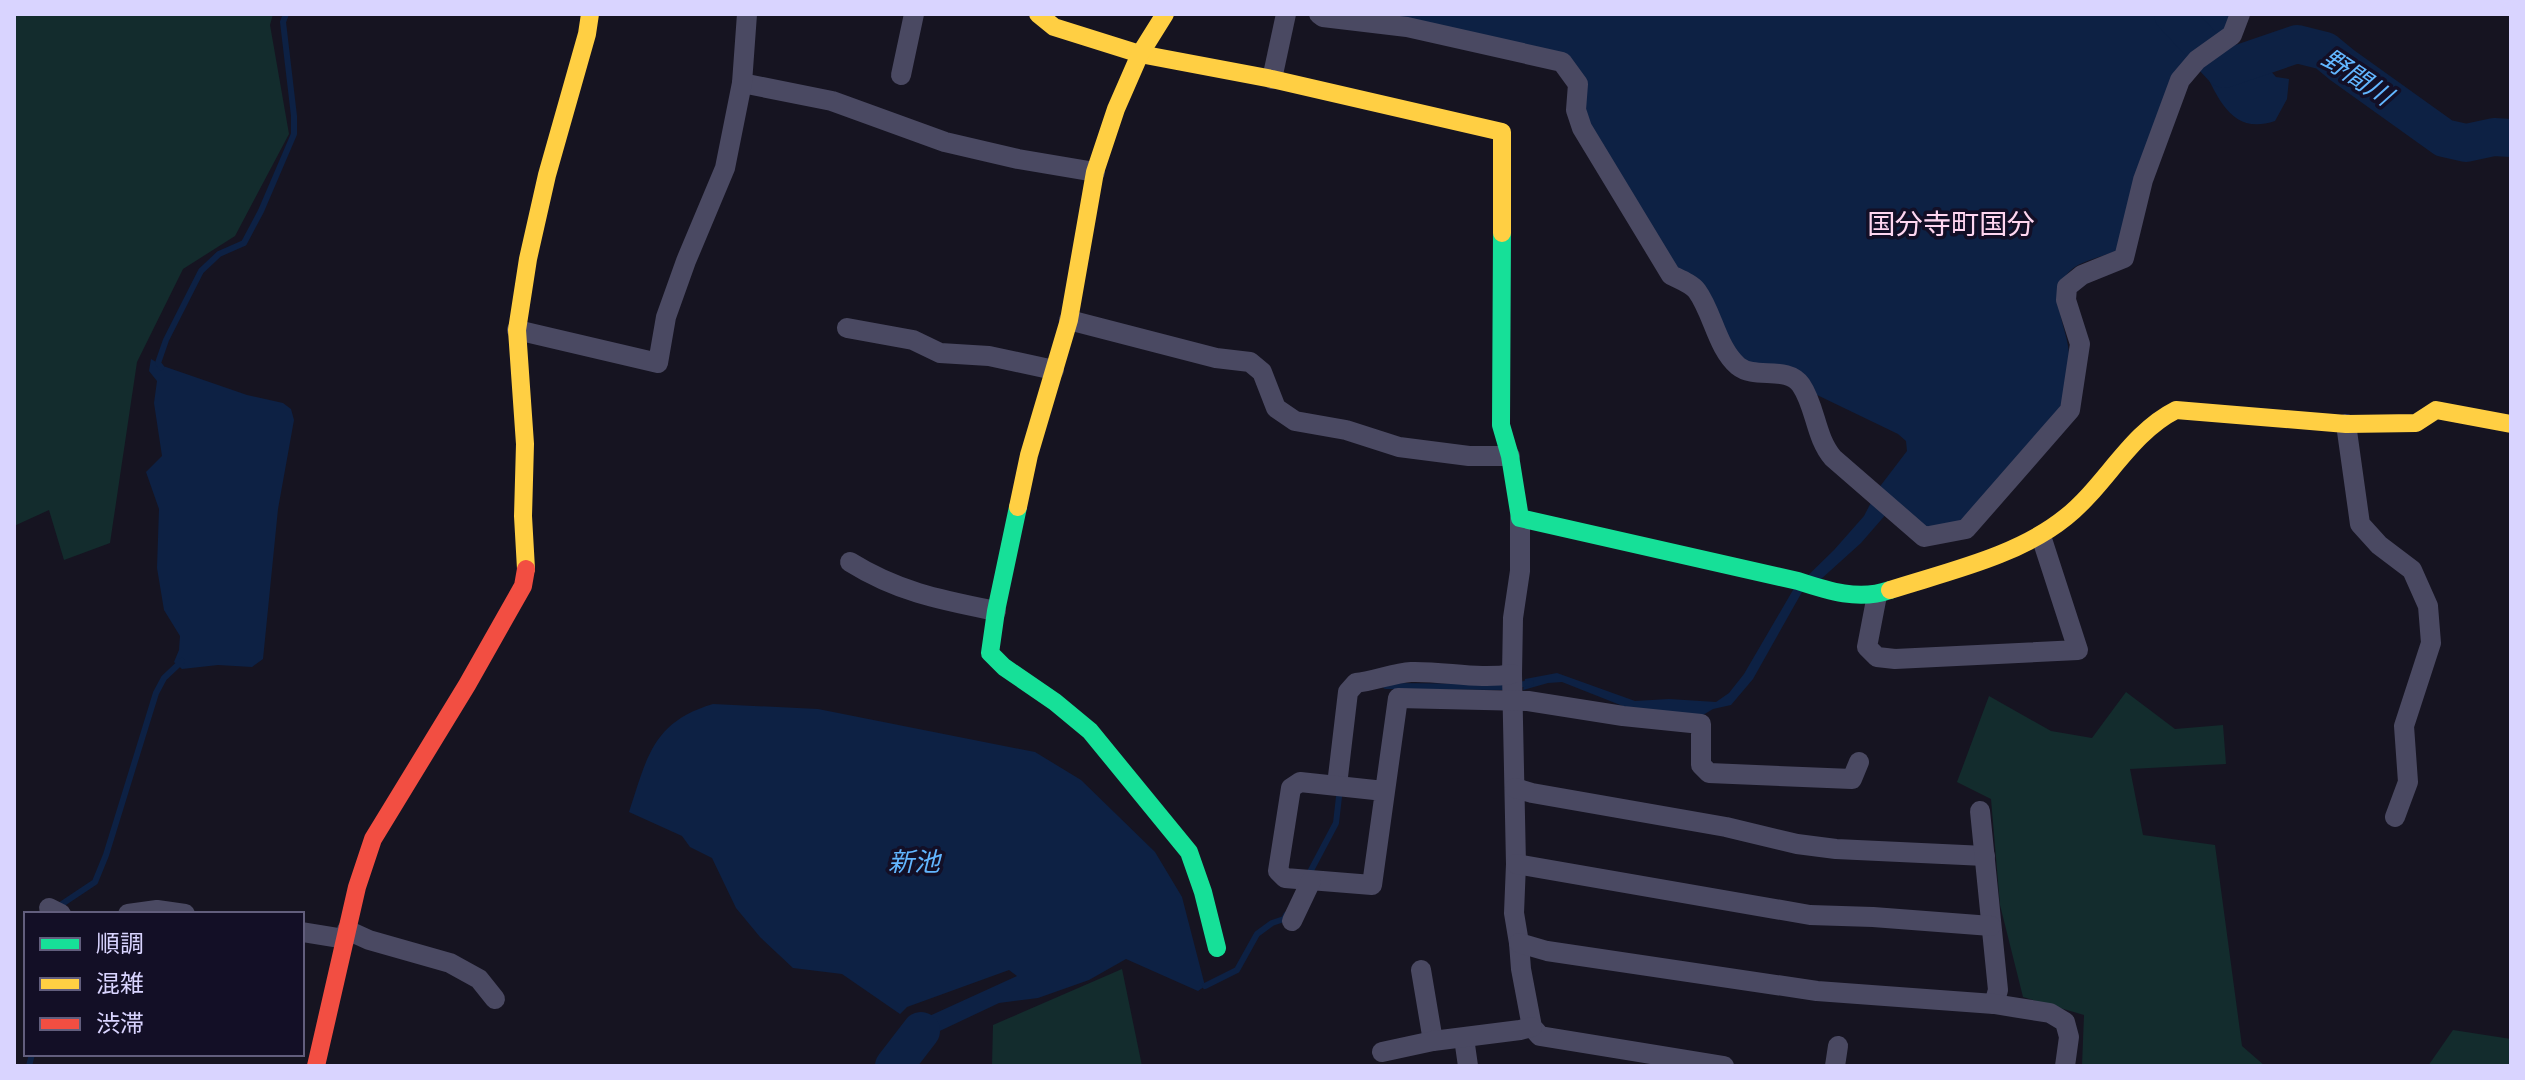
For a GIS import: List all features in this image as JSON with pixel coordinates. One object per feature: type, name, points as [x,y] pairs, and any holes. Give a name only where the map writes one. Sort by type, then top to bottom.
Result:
[{"type":"street","points":[[316,1066],[357,887],[373,839],[523,586],[527,564],[523,516],[525,444],[517,330],[528,259],[544,189],[590,14]]},
{"type":"street","points":[[517,330],[658,363],[666,317],[725,168],[742,83],[747,14]]},
{"type":"street","points":[[901,75],[914,14]]},
{"type":"street","points":[[1038,14],[1054,27],[1140,54],[1272,79],[1502,132],[1501,425],[1510,456],[1520,518],[1520,571],[1513,618],[1514,913],[1532,1027],[1540,1036],[1724,1066]]},
{"type":"street","points":[[1165,14],[1140,54],[1116,109],[1095,172],[1069,320],[1029,455],[990,653],[1004,667],[1090,731],[1189,852],[1217,948]]},
{"type":"street","points":[[1272,79],[1286,14]]},
{"type":"street","points":[[1319,14],[1407,27],[1562,62],[1578,84],[1576,110],[1582,128],[1671,275],[1696,288],[1731,360],[1743,370],[1796,379],[1803,388],[1824,447],[1924,537],[1966,529],[2070,410],[2080,344],[2066,300],[2067,287],[2082,275],[2124,258],[2148,166],[2180,80],[2197,60],[2225,40],[2237,26],[2240,14]]},
{"type":"street","points":[[742,83],[832,101],[945,142],[1095,172]]},
{"type":"street","points":[[1069,320],[1216,358],[1250,362],[1262,372],[1276,408],[1295,421],[1346,430],[1399,447],[1469,456],[1510,456]]},
{"type":"street","points":[[847,328],[913,340],[940,353],[989,356],[1054,370]]},
{"type":"street","points":[[1520,518],[1835,593],[1877,595],[2016,548],[2041,536],[2069,515],[2156,420],[2176,410],[2346,424],[2416,423],[2436,410],[2511,424]]},
{"type":"street","points":[[2346,424],[2360,524],[2379,545],[2412,570],[2428,606],[2431,643],[2404,726],[2408,782],[2395,817]]},
{"type":"street","points":[[1877,595],[1867,647],[1877,657],[1895,659],[2078,650],[2041,536]]},
{"type":"street","points":[[850,562],[874,577],[918,595],[996,611]]},
{"type":"street","points":[[1337,785],[1348,692],[1356,683],[1408,672],[1496,677],[1528,701],[1701,724],[1701,765],[1709,773],[1852,779],[1859,762]]},
{"type":"street","points":[[1384,791],[1300,782],[1291,788],[1278,871],[1285,878],[1372,885],[1398,698],[1512,687]]},
{"type":"street","points":[[1515,788],[1726,827],[1797,844],[1836,849],[1985,856]]},
{"type":"street","points":[[1980,811],[1998,990],[1994,1004]]},
{"type":"street","points":[[1516,864],[1810,915],[1991,926]]},
{"type":"street","points":[[1292,921],[1311,881]]},
{"type":"street","points":[[142,912],[171,912]]},
{"type":"street","points":[[304,932],[346,934],[450,963],[479,979],[495,999]]},
{"type":"street","points":[[1519,943],[1547,951],[1817,991],[1994,1004],[2050,1013],[2065,1022],[2069,1037],[2065,1066],[2057,1066]]},
{"type":"street","points":[[1421,970],[1433,1041]]},
{"type":"street","points":[[1382,1052],[1433,1041],[1532,1027]]},
{"type":"street","points":[[1464,1038],[1468,1066]]},
{"type":"green space","points":[[14,14],[273,14],[270,25],[289,134],[235,236],[183,269],[137,362],[110,543],[64,560],[49,510],[14,526]]},
{"type":"green space","points":[[2126,692],[2175,729],[2223,725],[2226,764],[2130,769],[2143,835],[2215,845],[2242,1046],[2265,1066],[2082,1066],[2084,1015],[2023,997],[2000,905],[1991,799],[1957,782],[1989,696],[2051,731],[2092,738]]},
{"type":"green space","points":[[1122,969],[1142,1066],[992,1066],[993,1025]]},
{"type":"green space","points":[[2453,1030],[2511,1039],[2511,1066],[2428,1066]]},
{"type":"water","points":[[1347,14],[2235,14],[2232,26],[2193,55],[2117,250],[2087,261],[2063,279],[2058,299],[2069,353],[2069,369],[2057,415],[1967,521],[1926,529],[1894,505],[1861,543],[1802,592],[1753,679],[1731,705],[1703,715],[1638,712],[1562,682],[1523,690],[1525,679],[1557,673],[1635,701],[1669,699],[1716,702],[1729,693],[1744,674],[1793,590],[1864,516],[1878,489],[1907,451],[1906,441],[1898,434],[1815,394],[1747,365],[1677,273],[1588,124],[1581,72]]},
{"type":"water","points":[[2226,48],[2251,49],[2276,77],[2289,79],[2287,99],[2275,121],[2247,123],[2228,111],[2221,101],[2202,66]]},
{"type":"water","points":[[151,359],[247,395],[283,403],[291,409],[294,420],[278,509],[263,659],[252,667],[218,665],[182,669],[174,662],[180,636],[164,610],[157,568],[159,509],[146,472],[162,456],[154,403],[157,381],[149,371]]},
{"type":"water","name":"新池","points":[[713,704],[818,709],[1035,752],[1081,780],[1155,852],[1182,897],[1205,986],[1198,991],[1126,959],[1089,980],[1038,998],[999,1003],[927,1037],[914,1023],[1017,976],[1009,970],[907,1007],[900,1014],[842,974],[793,968],[760,937],[736,908],[712,858],[690,847],[682,836],[629,812],[647,759],[664,732],[677,721]]},
{"type":"waterway","points":[[161,367],[158,363],[166,340],[201,271],[219,254],[244,243],[294,134],[283,22],[286,14]]},
{"type":"waterway","name":"野間川","points":[[2173,14],[2224,69],[2297,44],[2325,51],[2444,138],[2466,143],[2494,137],[2511,138]]},
{"type":"waterway","points":[[62,904],[95,882],[156,693],[164,678],[182,661]]},
{"type":"waterway","points":[[1386,686],[1505,687],[1531,683]]},
{"type":"waterway","points":[[1309,874],[1336,823],[1340,788]]},
{"type":"waterway","points":[[1205,986],[1237,970],[1257,934],[1286,915]]},
{"type":"waterway","points":[[894,1066],[921,1031]]},
{"type":"waterway","points":[[29,1066],[32,1056]]},
{"type":"traffic: fast","points":[[1502,233],[1501,425],[1510,456],[1520,518],[1832,591],[1867,595],[1890,590]]},
{"type":"traffic: fast","points":[[1018,507],[990,653],[1004,667],[1090,731],[1189,852],[1217,948]]},
{"type":"traffic: slow","points":[[526,569],[523,516],[525,444],[517,330],[528,259],[547,175],[590,14]]},
{"type":"traffic: slow","points":[[1038,14],[1054,27],[1140,54],[1272,79],[1502,132],[1502,233]]},
{"type":"traffic: slow","points":[[1018,507],[1029,455],[1069,320],[1095,172],[1116,109],[1140,54],[1165,14]]},
{"type":"traffic: slow","points":[[1890,590],[1982,561],[2047,531],[2094,490],[2145,432],[2176,410],[2346,424],[2416,423],[2436,410],[2511,424]]},
{"type":"traffic: jam","points":[[316,1066],[357,887],[373,839],[467,685],[523,586],[526,569]]},
{"type":"district","name":"国分寺町国分","points":[[1951,224]]}]
